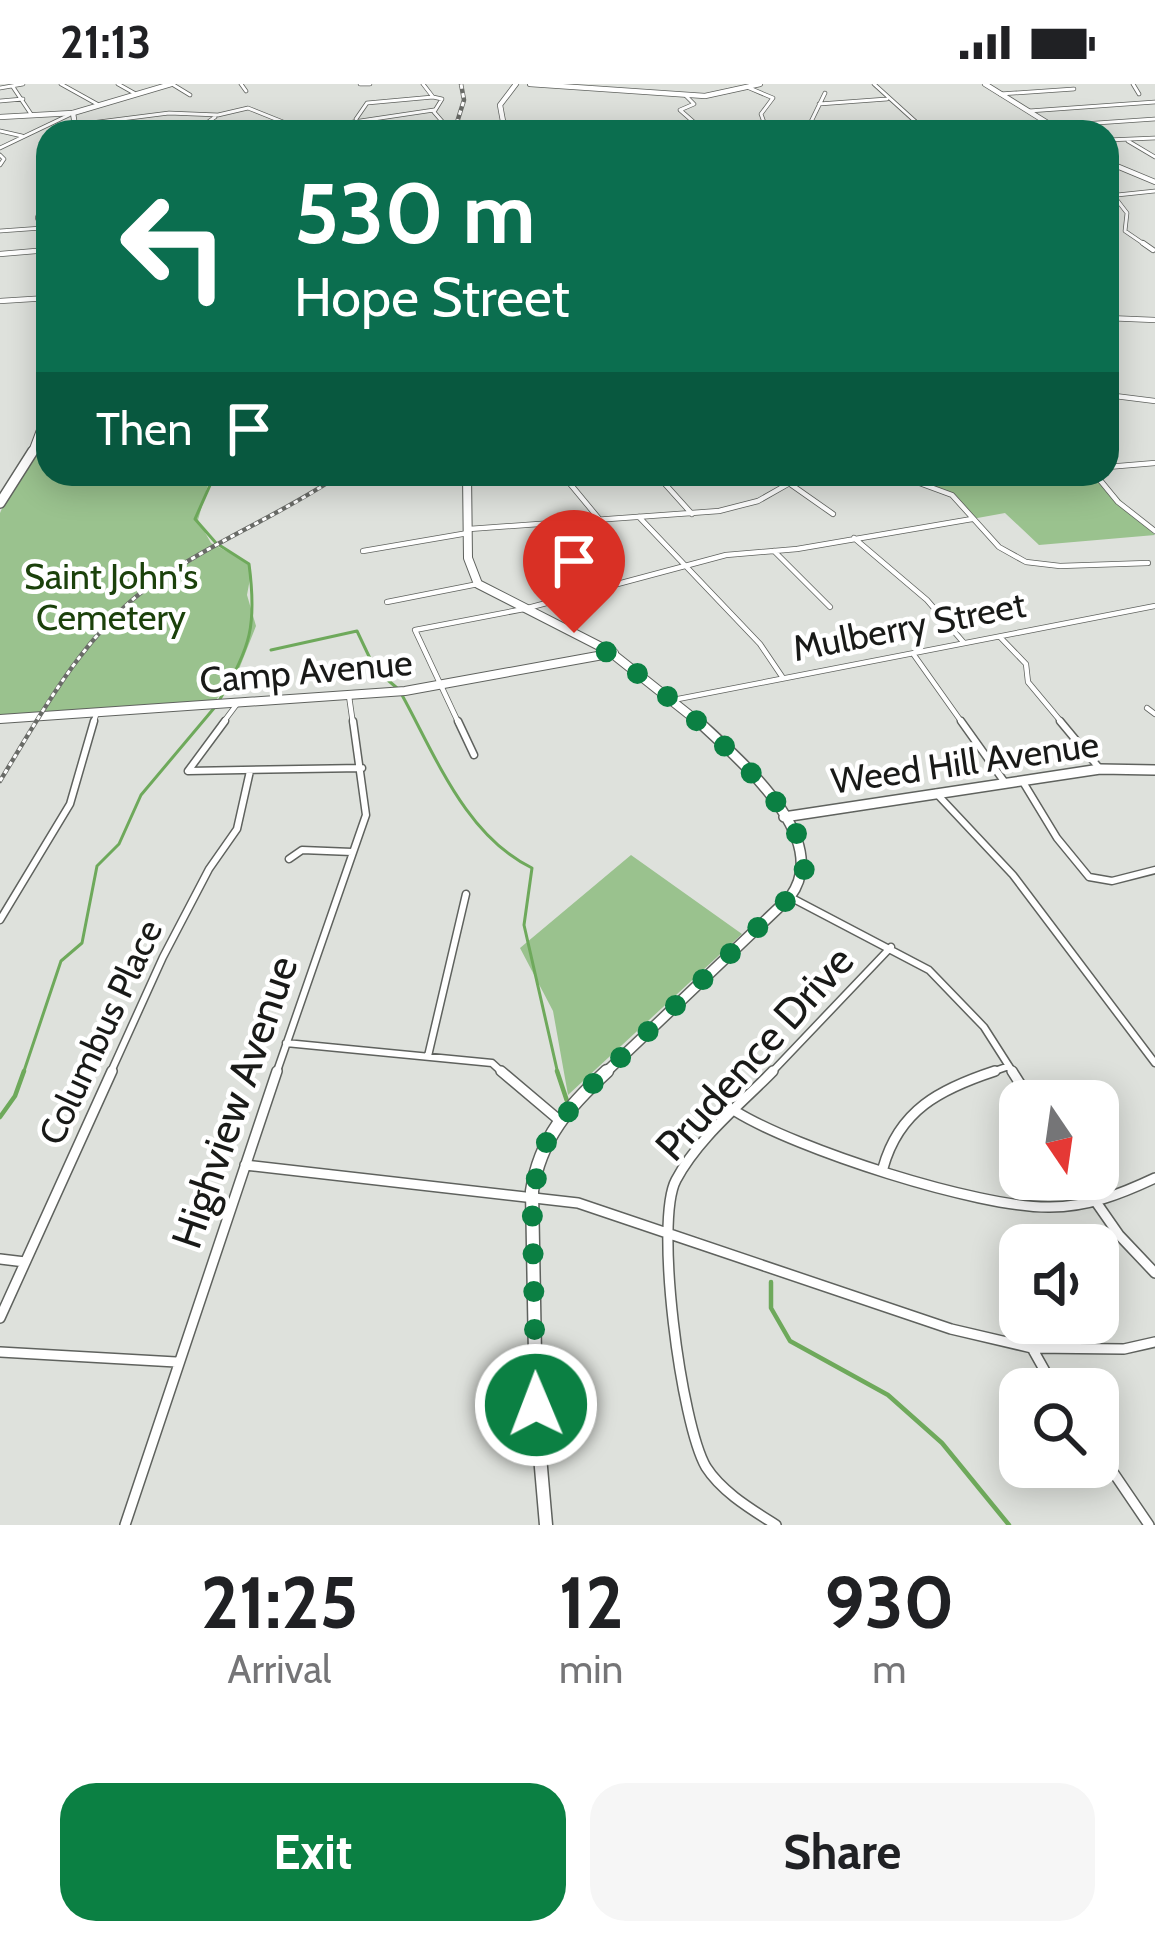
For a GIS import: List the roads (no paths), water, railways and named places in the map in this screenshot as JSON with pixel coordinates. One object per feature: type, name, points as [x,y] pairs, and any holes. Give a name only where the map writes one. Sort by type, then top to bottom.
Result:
[{"type":"main road","points":[[0,117],[73,113],[172,84]]},
{"type":"main road","points":[[503,120],[500,103],[516,84]]},
{"type":"main road","points":[[530,84],[686,96],[760,84]]},
{"type":"main road","points":[[985,84],[1043,120]]},
{"type":"main road","points":[[73,113],[74,120]]},
{"type":"main road","points":[[1119,168],[1155,187]]},
{"type":"main road","points":[[0,502],[36,447]]},
{"type":"main road","points":[[467,486],[466,563],[478,584],[614,653],[673,700],[733,755],[784,817],[802,847],[805,862],[802,880],[790,897],[560,1120],[541,1154],[532,1197],[537,1450],[546,1525]]},
{"type":"main road","name":"Camp Avenue","points":[[0,719],[349,696],[441,686],[614,653]]},
{"type":"main road","name":"Weed Hill Avenue","points":[[784,817],[1100,769],[1155,770]]},
{"type":"street","points":[[0,88],[23,84]]},
{"type":"street","points":[[62,84],[97,104]]},
{"type":"street","points":[[118,84],[134,93]]},
{"type":"street","points":[[172,84],[190,95]]},
{"type":"street","points":[[241,84],[246,91]]},
{"type":"street","points":[[360,84],[370,84]]},
{"type":"street","points":[[423,84],[434,98]]},
{"type":"street","points":[[627,84],[631,92]]},
{"type":"street","points":[[658,84],[662,94]]},
{"type":"street","points":[[726,84],[735,91]]},
{"type":"street","points":[[874,84],[913,120]]},
{"type":"street","points":[[1133,84],[1138,94]]},
{"type":"street","points":[[14,87],[31,114]]},
{"type":"street","points":[[747,88],[773,98],[761,113],[764,120]]},
{"type":"street","points":[[1000,94],[1074,89]]},
{"type":"street","points":[[812,120],[825,93]]},
{"type":"street","points":[[686,96],[694,104],[680,110],[692,120]]},
{"type":"street","points":[[0,101],[23,99]]},
{"type":"street","points":[[819,104],[888,99]]},
{"type":"street","points":[[353,120],[434,110],[442,100],[367,103],[356,119]]},
{"type":"street","points":[[1029,111],[1155,102]]},
{"type":"street","points":[[126,120],[169,113],[218,116],[248,108],[269,120]]},
{"type":"street","points":[[434,110],[442,120]]},
{"type":"street","points":[[57,120],[73,113]]},
{"type":"street","points":[[212,120],[218,116]]},
{"type":"street","points":[[1119,121],[1155,119]]},
{"type":"street","points":[[0,148],[36,130]]},
{"type":"street","points":[[0,131],[22,136]]},
{"type":"street","points":[[1119,139],[1155,138]]},
{"type":"street","points":[[1124,139],[1155,157]]},
{"type":"street","points":[[0,155],[4,160],[0,165]]},
{"type":"street","points":[[1119,194],[1155,187]]},
{"type":"street","points":[[1119,201],[1127,214],[1125,231],[1153,250]]},
{"type":"street","points":[[0,231],[36,228]]},
{"type":"street","points":[[0,254],[36,249]]},
{"type":"street","points":[[0,301],[36,299]]},
{"type":"street","points":[[1119,318],[1155,320]]},
{"type":"street","points":[[1119,396],[1155,400]]},
{"type":"street","points":[[1119,466],[1155,463]]},
{"type":"street","points":[[572,486],[600,520]]},
{"type":"street","points":[[667,486],[692,514]]},
{"type":"street","points":[[363,551],[469,531],[745,506],[784,486]]},
{"type":"street","points":[[791,486],[833,514]]},
{"type":"street","points":[[928,486],[952,495],[999,547],[1036,564],[1148,563]]},
{"type":"street","points":[[1105,486],[1155,531]]},
{"type":"street","points":[[638,517],[760,644],[783,678]]},
{"type":"street","points":[[474,755],[415,630],[524,609],[726,555],[972,519]]},
{"type":"street","points":[[854,538],[927,600],[965,644]]},
{"type":"street","points":[[774,551],[830,607]]},
{"type":"street","points":[[387,602],[478,584]]},
{"type":"street","name":"Mulberry Street","points":[[673,700],[1155,606]]},
{"type":"street","points":[[1000,637],[1027,664],[1028,682],[1100,769]]},
{"type":"street","points":[[913,654],[1006,784]]},
{"type":"street","name":"Highview Avenue","points":[[124,1525],[367,809],[349,696]]},
{"type":"street","points":[[237,704],[188,771],[362,768]]},
{"type":"street","points":[[1147,708],[1155,715]]},
{"type":"street","points":[[0,920],[70,804],[97,712]]},
{"type":"street","name":"Columbus Place","points":[[0,1318],[163,957],[209,868],[237,830],[250,772]]},
{"type":"street","points":[[1023,782],[1046,823],[1088,878],[1101,882],[1155,870]]},
{"type":"street","points":[[936,794],[960,827],[1003,863],[1028,893],[1155,1063]]},
{"type":"street","points":[[290,859],[302,850],[352,852]]},
{"type":"street","points":[[428,1056],[466,894]]},
{"type":"street","points":[[790,897],[929,970],[985,1027],[1018,1080]]},
{"type":"street","name":"Prudence Drive","points":[[776,1525],[720,1484],[698,1448],[686,1404],[667,1211],[674,1183],[735,1111],[891,947]]},
{"type":"street","points":[[286,1043],[492,1063],[560,1120]]},
{"type":"street","points":[[883,1168],[890,1143],[914,1108],[946,1087],[1009,1066]]},
{"type":"street","points":[[735,1111],[776,1134],[1004,1204],[1096,1205],[1155,1178]]},
{"type":"street","points":[[245,1165],[578,1204],[669,1230],[951,1329],[1032,1348],[1124,1349],[1155,1342]]},
{"type":"street","points":[[1093,1200],[1155,1273]]},
{"type":"street","points":[[0,1259],[25,1262]]},
{"type":"street","points":[[1032,1348],[1043,1368]]},
{"type":"street","points":[[0,1352],[176,1362]]},
{"type":"street","points":[[1119,1481],[1149,1525]]},
{"type":"waterway","points":[[210,486],[195,519],[216,543],[249,564],[252,603],[245,649],[220,699]]},
{"type":"waterway","points":[[271,650],[357,631],[375,669],[397,688]]},
{"type":"waterway","points":[[402,695],[471,816],[509,854],[532,868],[524,925],[558,1074]]},
{"type":"waterway","points":[[23,1074],[61,961],[82,943],[97,866],[119,844],[141,795],[215,707]]},
{"type":"waterway","points":[[0,1117],[24,1071]]},
{"type":"waterway","points":[[558,1074],[567,1101]]},
{"type":"waterway","points":[[771,1282],[771,1308],[790,1341],[888,1395],[942,1443],[1009,1525]]},
{"type":"railway","points":[[458,120],[464,100],[461,84]]},
{"type":"railway","points":[[0,781],[63,680],[120,611],[191,559],[321,486]]},
{"type":"park label","name":"Saint John's Cemetery","points":[[111,596]]}]
